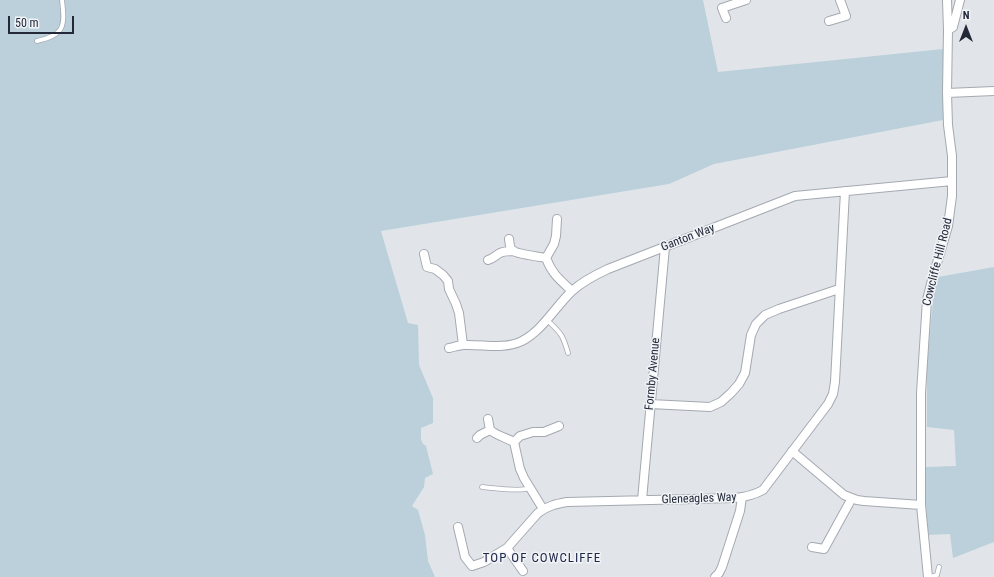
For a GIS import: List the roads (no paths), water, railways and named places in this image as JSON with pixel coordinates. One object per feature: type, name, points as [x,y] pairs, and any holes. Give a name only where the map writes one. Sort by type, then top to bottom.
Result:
[{"type":"street","points":[[726,18],[722,8],[746,0]]},
{"type":"street","points":[[829,21],[850,15],[840,0]]},
{"type":"street","points":[[947,0],[948,30]]},
{"type":"street","name":"Cowcliffe Hill Road","points":[[929,577],[921,505],[921,393],[927,300],[944,241],[952,196],[952,156],[948,125],[947,93],[948,30],[953,27],[960,0]]},
{"type":"street","points":[[947,93],[994,91]]},
{"type":"street","name":"Ganton Way","points":[[449,348],[463,345],[505,346],[514,344],[529,336],[547,320],[572,291],[589,278],[796,196],[952,181]]},
{"type":"street","name":"Gleneagles Way","points":[[458,527],[466,557],[472,566],[484,562],[507,548],[538,513],[556,504],[567,502],[742,498],[762,490],[828,404],[833,394],[835,382],[845,191]]},
{"type":"street","points":[[546,258],[554,244],[557,219]]},
{"type":"street","points":[[509,239],[510,247],[514,251]]},
{"type":"street","name":"Formby Avenue","points":[[642,500],[665,247]]},
{"type":"street","points":[[488,260],[505,251],[514,251],[546,258]]},
{"type":"street","points":[[424,254],[424,269],[435,269],[448,281],[449,289],[459,313],[463,345]]},
{"type":"street","points":[[546,258],[554,275],[572,291]]},
{"type":"street","points":[[650,404],[710,407],[721,402],[739,384],[745,373],[751,335],[756,324],[765,315],[839,289]]},
{"type":"street","points":[[488,419],[490,430],[494,434],[503,436],[514,442],[520,469],[524,478],[544,509]]},
{"type":"street","points":[[514,442],[520,436],[533,432],[544,432],[558,426]]},
{"type":"street","points":[[477,438],[490,430]]},
{"type":"street","points":[[792,451],[844,495],[864,501],[921,505]]},
{"type":"street","points":[[715,577],[722,567],[740,511],[742,498]]},
{"type":"street","points":[[812,547],[824,549],[852,498]]},
{"type":"street","points":[[507,548],[523,571]]},
{"type":"lane","points":[[37,41],[54,36],[63,24],[64,17],[62,0]]},
{"type":"lane","points":[[547,320],[564,338],[568,353]]},
{"type":"lane","points":[[482,487],[520,490],[531,488]]},
{"type":"lane","points":[[929,577],[937,575],[939,567]]},
{"type":"district","name":"TOP OF COWCLIFFE","points":[[542,559]]}]
